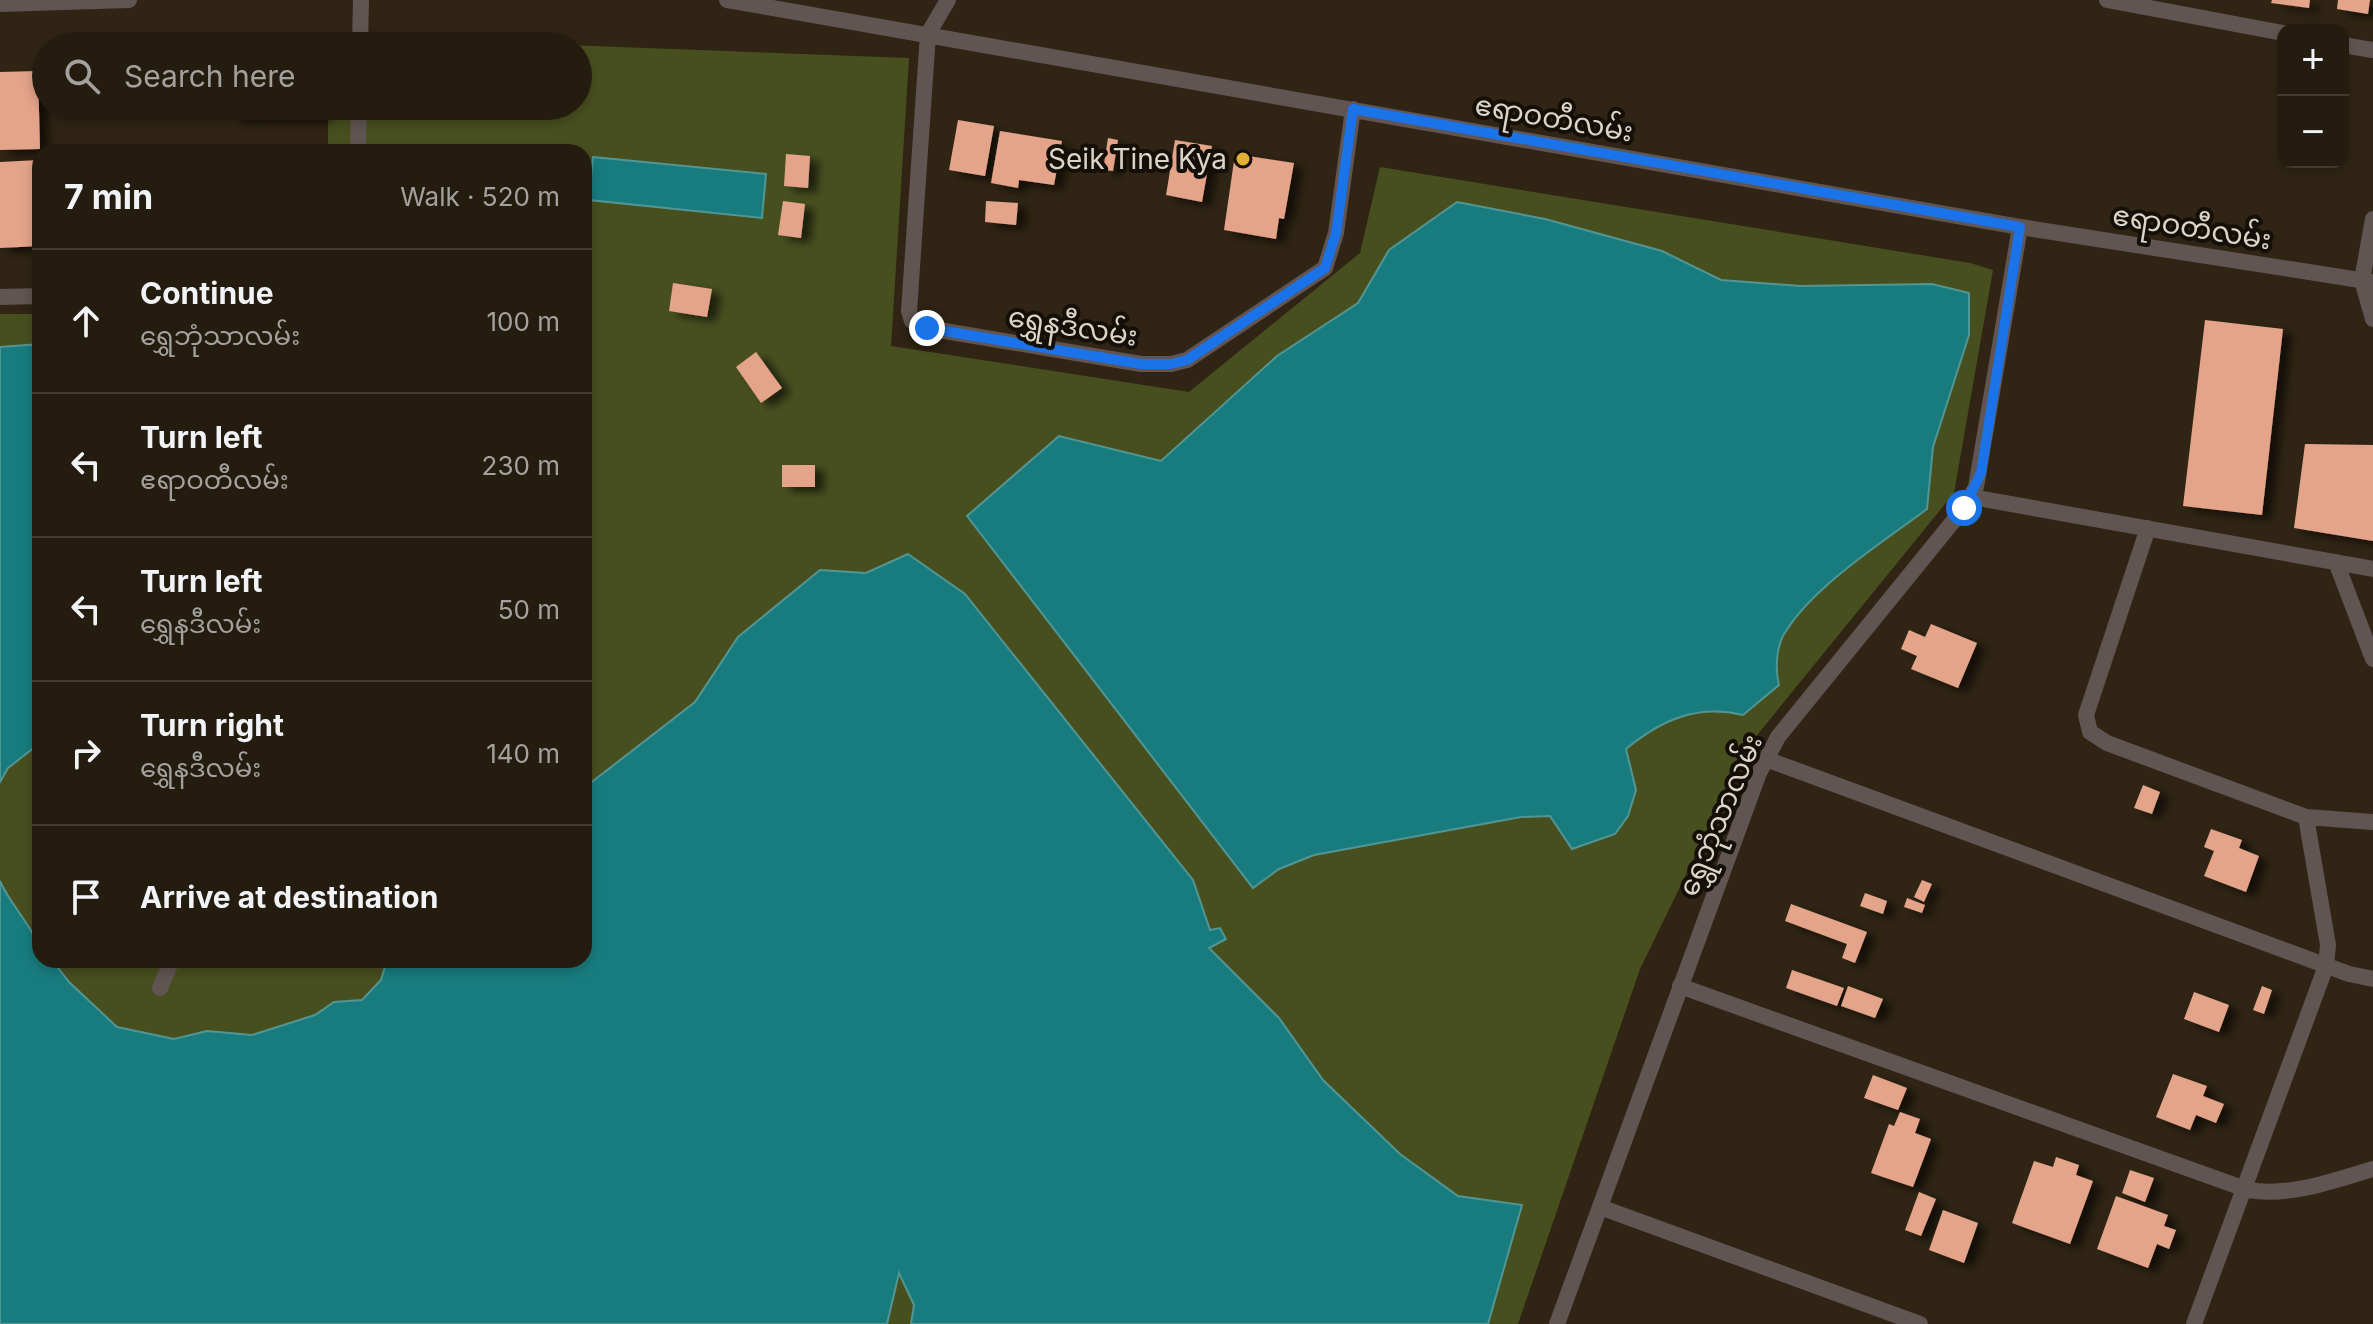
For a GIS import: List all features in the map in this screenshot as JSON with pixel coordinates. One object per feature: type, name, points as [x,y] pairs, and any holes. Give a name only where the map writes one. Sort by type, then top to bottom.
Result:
[{"type":"street","points":[[0,4],[129,0]]},
{"type":"street","points":[[360,32],[361,0]]},
{"type":"street","name":"ဧရာဝတီလမ်း","points":[[727,0],[2020,227],[2368,281]]},
{"type":"street","points":[[928,34],[948,0]]},
{"type":"street","points":[[2107,0],[2277,32]]},
{"type":"street","name":"ရွှေနဒီလမ်း","points":[[928,34],[909,311],[912,321],[927,328],[1141,364],[1171,364],[1187,360],[1325,268],[1336,233],[1353,109]]},
{"type":"street","points":[[2349,46],[2373,50]]},
{"type":"street","points":[[358,144],[359,120]]},
{"type":"street","points":[[2373,219],[2368,281],[2373,319]]},
{"type":"street","name":"ရွှေဘုံသာလမ်း","points":[[1557,1324],[1766,759],[1778,737],[1972,497],[1981,473],[2020,227]]},
{"type":"street","points":[[0,297],[32,296]]},
{"type":"street","points":[[1972,497],[2373,569]]},
{"type":"street","points":[[2148,528],[2086,715],[2090,732],[2107,743],[2306,817],[2373,822]]},
{"type":"street","points":[[2336,562],[2373,659]]},
{"type":"street","points":[[1766,759],[2326,966],[2373,979]]},
{"type":"street","points":[[2194,1324],[2326,966],[2328,945],[2306,817]]},
{"type":"street","points":[[160,988],[169,968]]},
{"type":"street","points":[[1680,986],[2244,1189],[2279,1193],[2373,1169]]},
{"type":"street","points":[[1600,1207],[1920,1324]]},
{"type":"green space","points":[[592,46],[909,58],[891,346],[1189,392],[1360,253],[1380,167],[1970,263],[1993,270],[1954,493],[1749,745],[1640,969],[1518,1324],[0,1324],[0,314],[32,314],[32,968],[592,968],[592,144],[328,144],[328,120],[592,120]]},
{"type":"water","points":[[593,157],[766,174],[762,218],[592,200]]},
{"type":"water","points":[[1457,202],[1545,219],[1662,251],[1721,280],[1800,286],[1932,284],[1969,293],[1969,335],[1933,447],[1927,509],[1851,565],[1814,597],[1780,643],[1777,665],[1779,685],[1743,715],[1710,712],[1680,717],[1653,730],[1626,749],[1636,790],[1628,816],[1615,834],[1572,849],[1550,816],[1521,817],[1314,855],[1279,869],[1253,888],[967,516],[1059,436],[1161,461],[1277,356],[1358,303],[1389,250]]},
{"type":"water","points":[[32,345],[32,749],[8,768],[0,782],[0,347]]},
{"type":"water","points":[[908,554],[965,594],[1193,880],[1210,930],[1220,928],[1226,939],[1209,948],[1279,1018],[1323,1080],[1400,1154],[1458,1196],[1522,1205],[1488,1324],[911,1324],[914,1305],[899,1273],[887,1324],[0,1324],[0,881],[32,933],[32,968],[58,968],[117,1027],[174,1039],[207,1031],[252,1035],[315,1015],[334,1002],[362,1000],[381,980],[385,968],[592,968],[592,782],[695,702],[738,637],[820,570],[866,573]]},
{"type":"building","points":[[2272,0],[2310,0],[2309,8],[2271,3]]},
{"type":"building","points":[[2338,0],[2370,0],[2368,14],[2337,9]]},
{"type":"building","points":[[32,71],[32,120],[39,120],[40,144],[32,144],[32,149],[0,150],[0,72]]},
{"type":"building","points":[[958,120],[994,126],[985,176],[949,170]]},
{"type":"building","points":[[1000,131],[1062,141],[1054,185],[1019,180],[1018,188],[991,183]]},
{"type":"building","points":[[1108,138],[1118,140],[1113,171],[1103,170]]},
{"type":"building","points":[[1175,140],[1212,146],[1202,202],[1166,195]]},
{"type":"building","points":[[786,154],[810,156],[808,188],[784,186]]},
{"type":"building","points":[[1235,154],[1294,163],[1284,219],[1279,218],[1276,239],[1224,230]]},
{"type":"building","points":[[32,160],[32,246],[0,248],[0,162]]},
{"type":"building","points":[[783,201],[805,204],[801,238],[778,235]]},
{"type":"building","points":[[986,201],[1018,203],[1016,225],[985,222]]},
{"type":"building","points":[[673,283],[712,289],[707,317],[669,311]]},
{"type":"building","points":[[2205,320],[2283,329],[2262,515],[2183,506]]},
{"type":"building","points":[[756,352],[782,388],[761,403],[736,367]]},
{"type":"building","points":[[2305,444],[2373,445],[2373,541],[2294,528]]},
{"type":"building","points":[[782,465],[815,465],[815,487],[782,487]]},
{"type":"building","points":[[1931,624],[1977,643],[1958,688],[1911,669],[1917,656],[1901,649],[1909,630],[1925,637]]},
{"type":"building","points":[[2143,785],[2160,792],[2152,814],[2134,808]]},
{"type":"building","points":[[2211,829],[2242,840],[2239,848],[2259,856],[2246,892],[2204,876],[2214,851],[2204,847]]},
{"type":"building","points":[[1922,880],[1932,884],[1924,902],[1914,897]]},
{"type":"building","points":[[1865,893],[1887,901],[1883,914],[1860,906]]},
{"type":"building","points":[[1907,898],[1925,905],[1922,913],[1904,907]]},
{"type":"building","points":[[1791,904],[1867,932],[1855,963],[1842,958],[1847,944],[1785,921]]},
{"type":"building","points":[[1792,970],[1844,988],[1837,1006],[1786,988]]},
{"type":"building","points":[[1848,986],[1883,999],[1875,1018],[1841,1006]]},
{"type":"building","points":[[2262,986],[2272,990],[2264,1014],[2253,1010]]},
{"type":"building","points":[[2194,992],[2229,1005],[2219,1032],[2184,1019]]},
{"type":"building","points":[[2173,1074],[2207,1086],[2203,1096],[2224,1104],[2216,1123],[2196,1115],[2190,1130],[2156,1117]]},
{"type":"building","points":[[1873,1075],[1907,1088],[1898,1110],[1864,1098]]},
{"type":"building","points":[[1900,1112],[1920,1119],[1915,1133],[1931,1139],[1913,1187],[1871,1173],[1889,1124],[1894,1126]]},
{"type":"building","points":[[2056,1157],[2079,1165],[2076,1175],[2093,1181],[2070,1244],[2012,1223],[2034,1161],[2053,1167]]},
{"type":"building","points":[[2130,1170],[2154,1178],[2145,1202],[2122,1193]]},
{"type":"building","points":[[1919,1192],[1936,1199],[1921,1236],[1905,1230]]},
{"type":"building","points":[[2116,1196],[2168,1215],[2164,1226],[2176,1230],[2169,1249],[2157,1244],[2148,1268],[2097,1249]]},
{"type":"building","points":[[1943,1210],[1978,1223],[1964,1263],[1929,1250]]},
{"type":"place","name":"Seik Tine Kya","points":[[1243,159]]},
{"type":"route","points":[[927,328],[1141,364],[1171,364],[1187,360],[1325,268],[1336,233],[1353,109],[2020,227],[1981,473],[1964,508]]}]
